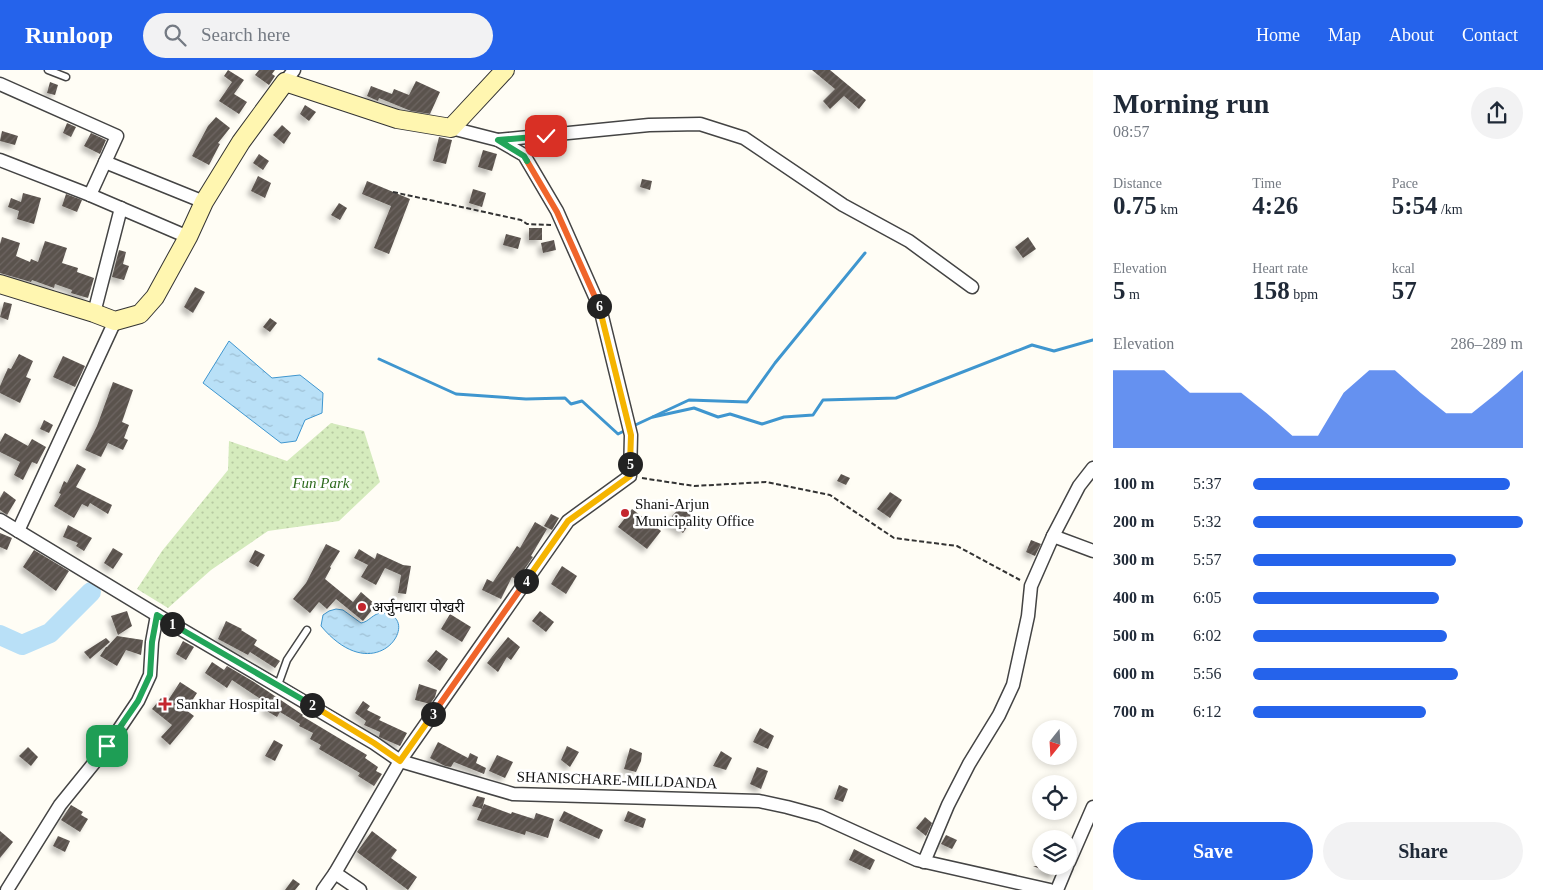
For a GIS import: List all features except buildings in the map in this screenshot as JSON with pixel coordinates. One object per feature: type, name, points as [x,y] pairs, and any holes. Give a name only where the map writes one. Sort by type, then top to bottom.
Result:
[{"type":"street","points":[[451,128],[505,70]]},
{"type":"street","points":[[0,284],[115,321],[140,314],[155,297],[204,202],[242,142],[290,76],[397,119],[451,128],[498,140],[524,156],[557,212],[600,308],[631,435],[630,476],[568,521],[400,761],[335,873],[323,890]]},
{"type":"street","points":[[0,84],[117,136],[90,194]]},
{"type":"street","points":[[498,140],[648,125],[700,124],[744,138],[844,204],[909,241],[972,287]]},
{"type":"street","points":[[0,160],[90,194],[188,236]]},
{"type":"street","points":[[105,162],[204,202]]},
{"type":"street","points":[[94,313],[121,208]]},
{"type":"street","points":[[18,531],[115,321]]},
{"type":"street","points":[[924,862],[968,764],[999,715],[1014,685],[1028,616],[1031,586],[1053,536],[1079,486],[1093,468]]},
{"type":"street","name":"SHANISCHARE-MILLDANDA","points":[[0,520],[157,615],[278,685],[374,743],[400,761],[513,794],[759,801],[820,816],[860,836],[917,860],[1050,890]]},
{"type":"street","points":[[1053,536],[1093,551]]},
{"type":"street","points":[[7,890],[60,805],[107,746],[138,701],[150,675],[152,642],[157,615]]},
{"type":"street","points":[[1077,844],[1093,807]]},
{"type":"street","points":[[335,873],[360,890]]},
{"type":"street","points":[[1057,890],[1063,875]]},
{"type":"lane","points":[[48,70],[66,77]]},
{"type":"lane","points":[[278,685],[287,660],[306,630]]},
{"type":"path","points":[[393,192],[521,220],[527,224],[564,226]]},
{"type":"path","points":[[630,476],[694,486],[766,482],[830,495],[894,538],[957,546],[1031,586]]},
{"type":"green space","name":"Fun Park","points":[[331,423],[364,431],[380,482],[339,521],[268,531],[211,570],[168,608],[137,589],[162,551],[228,470],[229,441],[287,461]]},
{"type":"water","points":[[229,341],[272,378],[300,375],[323,393],[322,413],[305,420],[296,441],[281,443],[203,383]]},
{"type":"water","points":[[336,609],[343,610],[361,623],[379,613],[394,617],[399,625],[397,636],[389,646],[377,652],[361,653],[342,645],[321,626],[323,615]]},
{"type":"waterway","points":[[631,427],[689,400],[747,402],[775,363],[865,253]]},
{"type":"waterway","points":[[653,417],[694,408],[718,417],[730,414],[762,424],[784,417],[813,415],[823,400],[896,398],[1032,345],[1054,351],[1093,340]]},
{"type":"waterway","points":[[379,359],[456,394],[526,399],[565,398],[571,404],[582,401],[618,434],[626,430]]},
{"type":"waterway","points":[[0,635],[22,645],[50,633],[91,592]]},
{"type":"place","name":"Shani-Arjun Municipality Office","points":[[625,513]]},
{"type":"place","name":"अर्जुनधारा पोखरी","points":[[362,607]]},
{"type":"place","name":"Sankhar Hospital","points":[[165,704]]},
{"type":"route","points":[[107,746],[138,701],[150,675],[152,642],[157,615],[278,685],[374,743],[400,761],[568,521],[630,476],[631,435],[600,308],[557,212],[524,156],[498,140],[546,136]]}]
